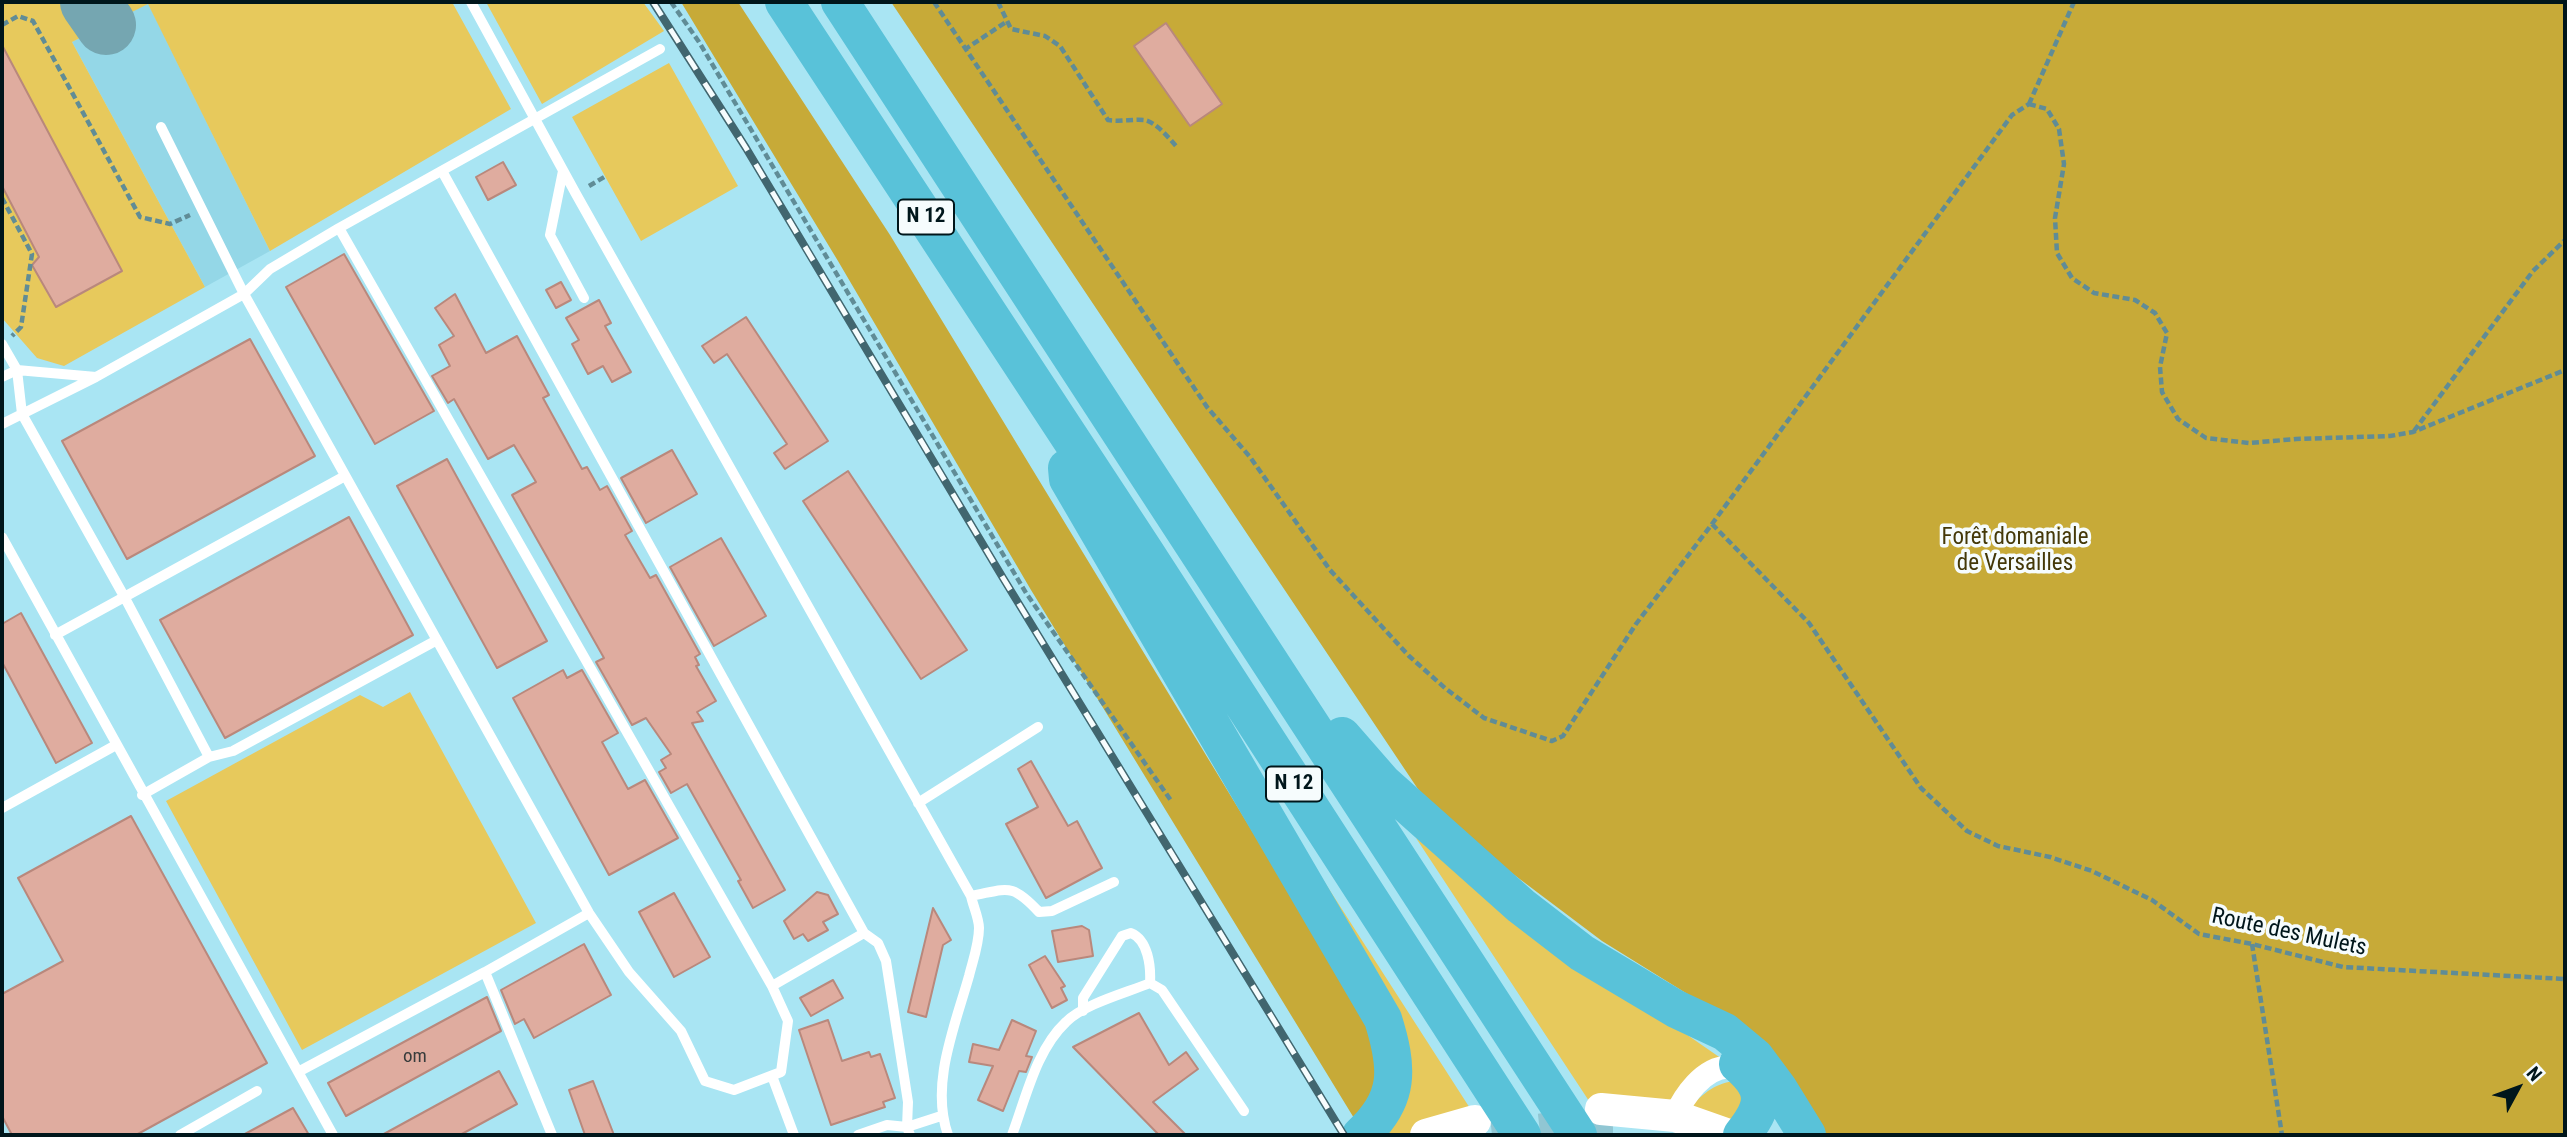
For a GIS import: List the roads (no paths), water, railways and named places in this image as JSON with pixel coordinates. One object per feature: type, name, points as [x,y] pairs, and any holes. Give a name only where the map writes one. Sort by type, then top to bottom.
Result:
[{"type":"highway","name":"N 12","points":[[784,2],[1067,432],[1522,1135]]},
{"type":"highway","name":"N 12","points":[[840,2],[1297,703],[1598,1124]]},
{"type":"highway","points":[[1067,432],[1068,479],[1383,1019],[1393,1051],[1393,1082],[1384,1109],[1361,1135]]},
{"type":"highway","points":[[1297,703],[1335,728],[1383,783],[1521,906],[1582,953],[1676,1009],[1725,1032],[1755,1057],[1779,1088],[1807,1135]]},
{"type":"highway","points":[[1676,1009],[1746,1070],[1758,1085],[1761,1105],[1742,1135]]},
{"type":"main road","points":[[1598,1124],[1675,1116],[1729,1135]]},
{"type":"main road","points":[[1426,1135],[1475,1121]]},
{"type":"main road","points":[[1598,1124],[1647,1135]]},
{"type":"street","points":[[1675,1116],[1684,1096],[1703,1077],[1727,1066],[1746,1070]]},
{"type":"lane","points":[[471,2],[563,171],[971,896],[979,926],[976,950],[947,1051],[941,1116],[948,1135]]},
{"type":"lane","points":[[2,425],[96,377],[244,294],[270,269],[339,228],[660,49]]},
{"type":"lane","points":[[161,127],[244,294],[589,913],[629,972],[681,1031],[705,1081],[734,1090],[781,1072],[788,1021],[772,986],[339,228]]},
{"type":"lane","points":[[563,171],[550,235],[584,298]]},
{"type":"lane","points":[[442,172],[864,933],[878,943],[886,961],[908,1102],[908,1131]]},
{"type":"lane","points":[[2,345],[17,370],[22,414],[125,598],[209,757]]},
{"type":"lane","points":[[2,377],[17,370],[96,377]]},
{"type":"lane","points":[[55,635],[345,476]]},
{"type":"lane","points":[[2,537],[142,795],[333,1135]]},
{"type":"lane","points":[[142,795],[209,757],[233,751],[437,640]]},
{"type":"lane","points":[[918,803],[1038,727]]},
{"type":"lane","points":[[2,808],[116,746]]},
{"type":"lane","points":[[971,896],[1010,889],[1021,893],[1039,912],[1052,911],[1114,882]]},
{"type":"lane","points":[[298,1072],[589,913]]},
{"type":"lane","points":[[772,986],[864,933]]},
{"type":"lane","points":[[1083,1011],[1083,998],[1122,936],[1130,933],[1143,943],[1151,971],[1150,983]]},
{"type":"lane","points":[[485,972],[552,1135]]},
{"type":"lane","points":[[1012,1135],[1046,1046],[1067,1021],[1083,1011],[1150,983]]},
{"type":"lane","points":[[1150,983],[1162,990],[1244,1111]]},
{"type":"lane","points":[[772,1076],[794,1135]]},
{"type":"lane","points":[[180,1135],[257,1091]]},
{"type":"lane","points":[[858,1135],[887,1125],[908,1131],[941,1116]]},
{"type":"tunnel","points":[[1492,1135],[1553,1128],[1613,1128]]},
{"type":"railway","points":[[653,2],[746,148],[1003,578],[1344,1135]]},
{"type":"park label","name":"Forêt domaniale de Versailles","points":[[2015,551]]}]
